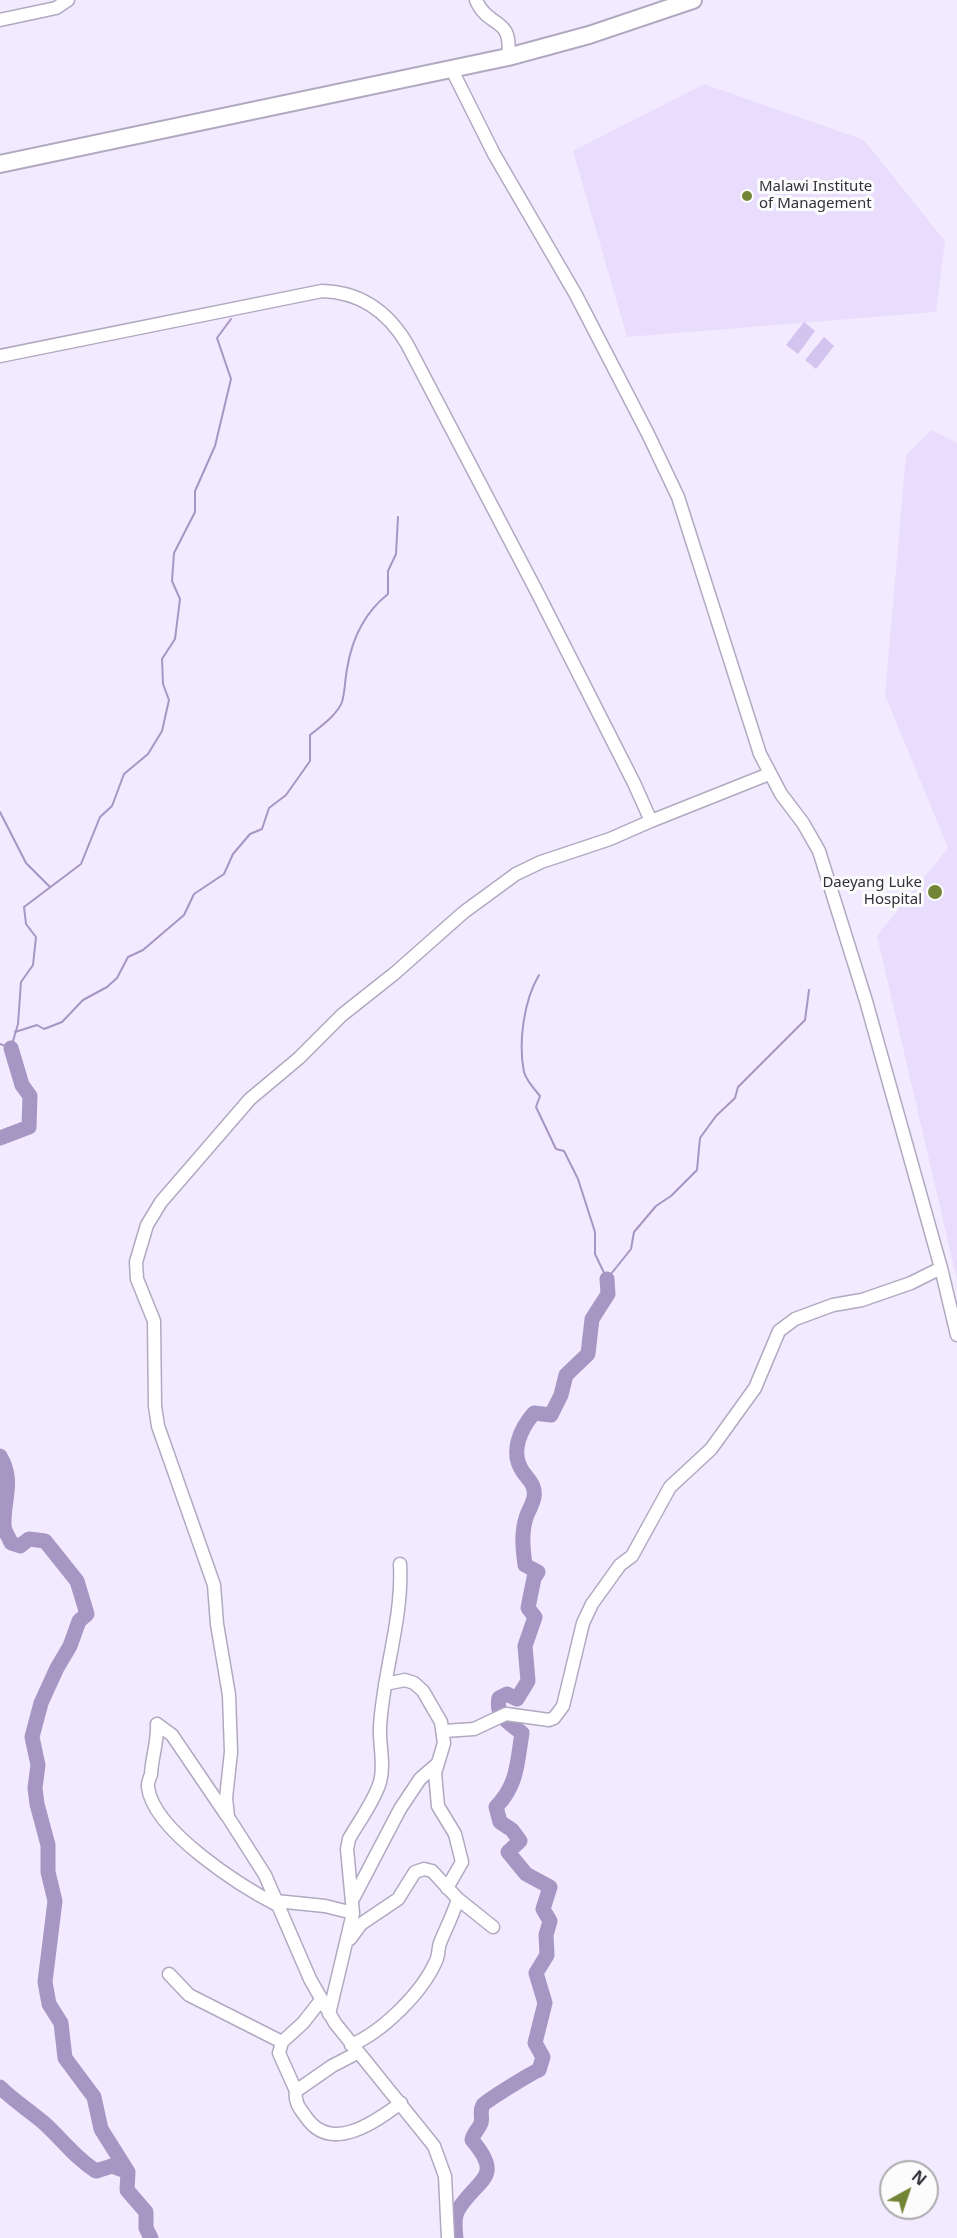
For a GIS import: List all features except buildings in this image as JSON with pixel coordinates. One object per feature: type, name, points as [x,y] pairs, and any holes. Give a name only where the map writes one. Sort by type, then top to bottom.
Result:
[{"type":"highway","points":[[0,164],[508,57],[589,35],[693,0]]},
{"type":"street","points":[[0,21],[56,8],[68,0]]},
{"type":"street","points":[[476,0],[486,15],[506,30],[510,42],[508,57]]},
{"type":"street","points":[[452,70],[494,154],[576,295],[678,497],[728,662],[769,774],[813,837],[819,851],[866,1001],[941,1268],[957,1335]]},
{"type":"street","points":[[0,356],[322,291],[348,294],[372,305],[396,328],[419,366],[543,602],[651,821]]},
{"type":"street","points":[[228,1817],[226,1798],[231,1752],[229,1695],[217,1624],[214,1585],[158,1426],[154,1406],[154,1321],[137,1279],[136,1262],[147,1225],[160,1202],[250,1099],[299,1058],[342,1015],[395,973],[464,912],[516,874],[541,862],[610,839],[769,774]]},
{"type":"street","points":[[444,1731],[474,1729],[506,1714],[549,1720],[554,1718],[566,1698],[583,1623],[592,1604],[620,1565],[632,1556],[670,1487],[711,1449],[755,1388],[779,1331],[795,1319],[833,1305],[862,1300],[910,1283],[941,1268]]},
{"type":"street","points":[[329,2014],[348,1942],[353,1913],[354,1899],[346,1849],[380,1783],[382,1764],[380,1729],[391,1641],[399,1618],[400,1564]]},
{"type":"street","points":[[354,1899],[400,1809],[420,1779],[436,1765],[442,1755],[444,1731],[432,1705],[414,1683],[405,1680],[385,1684]]},
{"type":"street","points":[[353,1913],[325,1906],[278,1904],[232,1879],[161,1818],[148,1787],[150,1763],[158,1739],[157,1724],[172,1735],[258,1864],[278,1904],[321,2001],[329,2014],[354,2049],[401,2103],[434,2146],[441,2162],[448,2238]]},
{"type":"street","points":[[436,1765],[438,1806],[455,1834],[462,1862],[447,1888]]},
{"type":"street","points":[[348,1942],[361,1924],[398,1899],[414,1872],[424,1869],[432,1871],[458,1899],[493,1927]]},
{"type":"street","points":[[296,2091],[377,2032],[414,1993],[437,1960],[439,1946],[452,1919],[458,1899]]},
{"type":"street","points":[[169,1974],[189,1995],[282,2042]]},
{"type":"street","points":[[321,2001],[303,2023],[282,2042],[279,2053],[296,2091],[295,2098],[299,2107],[312,2126],[341,2134],[375,2122],[401,2103]]},
{"type":"shaded area","name":"Malawi Institute of Management","points":[[704,84],[864,140],[945,241],[936,312],[627,337],[573,151]]},
{"type":"shaded area","points":[[804,322],[815,331],[798,354],[786,345]]},
{"type":"shaded area","points":[[824,337],[834,346],[816,369],[805,360]]},
{"type":"shaded area","name":"Daeyang Luke Hospital","points":[[932,430],[957,443],[957,1280],[877,936],[948,848],[885,695],[906,455]]},
{"type":"waterway","points":[[0,1044],[11,1048],[18,1024],[21,982],[33,965],[36,937],[26,924],[24,907],[81,864],[100,817],[112,806],[124,774],[148,754],[162,731],[169,700],[163,684],[162,659],[175,639],[180,599],[172,581],[174,553],[195,512],[195,491],[215,446],[231,379],[217,338],[231,319]]},
{"type":"waterway","points":[[15,1032],[37,1025],[44,1029],[62,1022],[83,1000],[107,987],[117,978],[128,957],[143,950],[184,915],[194,894],[224,874],[233,854],[250,834],[262,829],[269,808],[286,795],[310,761],[310,735],[333,716],[340,707],[349,658],[360,627],[372,609],[388,594],[388,571],[396,554],[398,517]]},
{"type":"waterway","points":[[0,812],[26,863],[50,887]]},
{"type":"waterway","points":[[539,975],[529,996],[526,1009],[522,1035],[524,1072],[540,1096],[536,1107],[556,1149],[564,1151],[578,1179],[595,1232],[595,1254],[607,1279],[631,1249],[634,1232],[656,1206],[671,1196],[697,1170],[700,1138],[716,1116],[735,1098],[738,1087],[805,1020],[809,990]]},
{"type":"waterway","points":[[0,1138],[29,1127],[30,1096],[22,1085],[11,1048]]},
{"type":"waterway","points":[[456,2238],[455,2220],[458,2210],[487,2171],[482,2153],[472,2140],[481,2123],[483,2105],[539,2070],[543,2057],[535,2043],[545,2003],[536,1973],[547,1955],[546,1935],[550,1921],[543,1909],[550,1887],[526,1874],[508,1852],[520,1841],[512,1830],[500,1822],[496,1807],[513,1781],[522,1733],[501,1714],[499,1698],[507,1694],[517,1699],[528,1681],[525,1646],[535,1617],[528,1608],[534,1578],[538,1572],[525,1565],[523,1530],[534,1490],[519,1464],[518,1441],[534,1413],[551,1415],[561,1395],[566,1375],[588,1354],[592,1319],[608,1294],[607,1279]]},
{"type":"waterway","points":[[0,1456],[8,1482],[4,1527],[11,1543],[20,1546],[29,1539],[45,1541],[77,1581],[87,1614],[79,1621],[70,1646],[41,1703],[32,1737],[38,1765],[35,1788],[37,1804],[48,1845],[48,1872],[55,1901],[45,1982],[49,2004],[61,2023],[65,2058],[94,2097],[101,2129],[128,2172],[127,2190],[146,2212],[146,2228],[151,2238]]},
{"type":"waterway","points":[[0,2087],[44,2123],[88,2166],[96,2171],[112,2166],[128,2172]]},
{"type":"place","name":"Malawi Institute of Management","points":[[747,196]]},
{"type":"place","name":"Daeyang Luke Hospital","points":[[935,892]]}]
